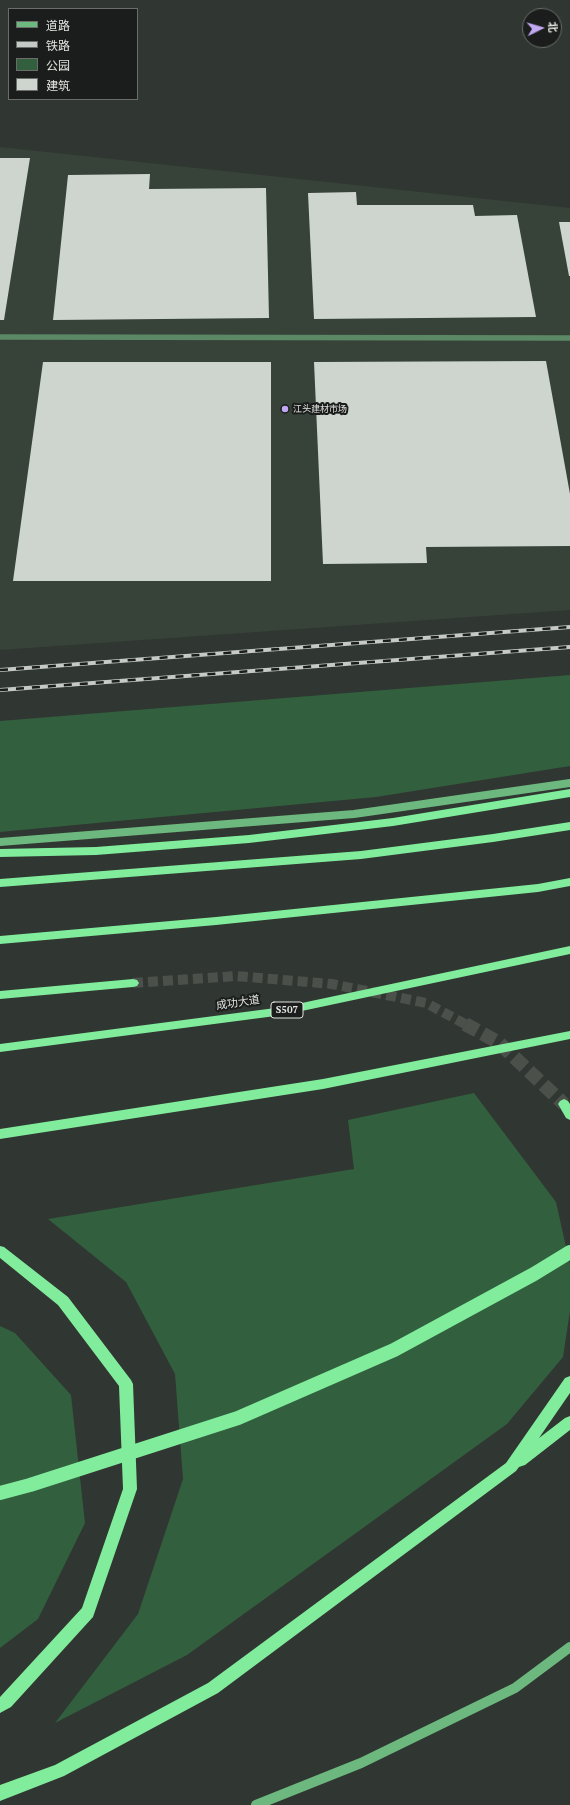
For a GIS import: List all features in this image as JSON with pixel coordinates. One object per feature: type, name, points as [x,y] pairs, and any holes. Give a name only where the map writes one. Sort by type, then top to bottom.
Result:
[{"type":"highway","points":[[0,853],[96,851],[249,839],[394,822],[570,793]]},
{"type":"highway","points":[[0,883],[361,855],[493,838],[570,826]]},
{"type":"highway","points":[[0,940],[231,919],[538,888],[570,882]]},
{"type":"highway","name":"成功大道","points":[[0,1048],[283,1010],[570,950]]},
{"type":"highway","points":[[0,995],[133,983]]},
{"type":"highway","points":[[0,1134],[323,1084],[570,1035]]},
{"type":"highway","points":[[564,1104],[570,1115]]},
{"type":"highway","points":[[0,1251],[63,1301],[126,1384],[130,1489],[88,1612],[6,1702],[0,1706]]},
{"type":"highway","points":[[0,1493],[30,1485],[238,1418],[394,1350],[534,1274],[570,1252]]},
{"type":"highway","points":[[511,1467],[570,1382]]},
{"type":"highway","points":[[0,1793],[59,1771],[213,1688],[570,1422]]},
{"type":"main road","points":[[0,842],[354,814],[570,783]]},
{"type":"main road","points":[[256,1805],[361,1763],[515,1688],[570,1647]]},
{"type":"street","points":[[0,337],[570,338]]},
{"type":"shaded area","name":"江头建材市场","points":[[0,147],[570,208],[570,610],[0,650]]},
{"type":"green space","points":[[570,675],[570,766],[376,797],[0,832],[0,721]]},
{"type":"green space","points":[[474,1093],[556,1202],[570,1265],[570,1311],[563,1357],[507,1424],[187,1655],[55,1723],[138,1614],[183,1479],[175,1374],[126,1282],[48,1219],[354,1169],[348,1120]]},
{"type":"green space","points":[[0,1326],[15,1333],[71,1395],[85,1523],[38,1619],[0,1648]]},
{"type":"building","points":[[0,158],[30,158],[4,320],[0,320]]},
{"type":"building","points":[[150,174],[149,189],[266,188],[269,318],[53,320],[68,175]]},
{"type":"building","points":[[356,192],[357,205],[473,205],[475,216],[517,215],[536,317],[314,319],[308,193]]},
{"type":"building","points":[[559,222],[570,222],[570,276],[569,276]]},
{"type":"building","points":[[546,361],[570,494],[570,546],[426,547],[427,563],[323,564],[314,362]]},
{"type":"building","points":[[43,362],[271,362],[271,581],[13,581]]},
{"type":"tunnel","points":[[133,983],[236,976],[332,984],[426,1003],[467,1025]]},
{"type":"tunnel","points":[[465,1024],[498,1042],[564,1104]]},
{"type":"railway","points":[[0,670],[570,627]]},
{"type":"railway","points":[[0,690],[570,647]]},
{"type":"place","name":"江头建材市场","points":[[285,409]]}]
